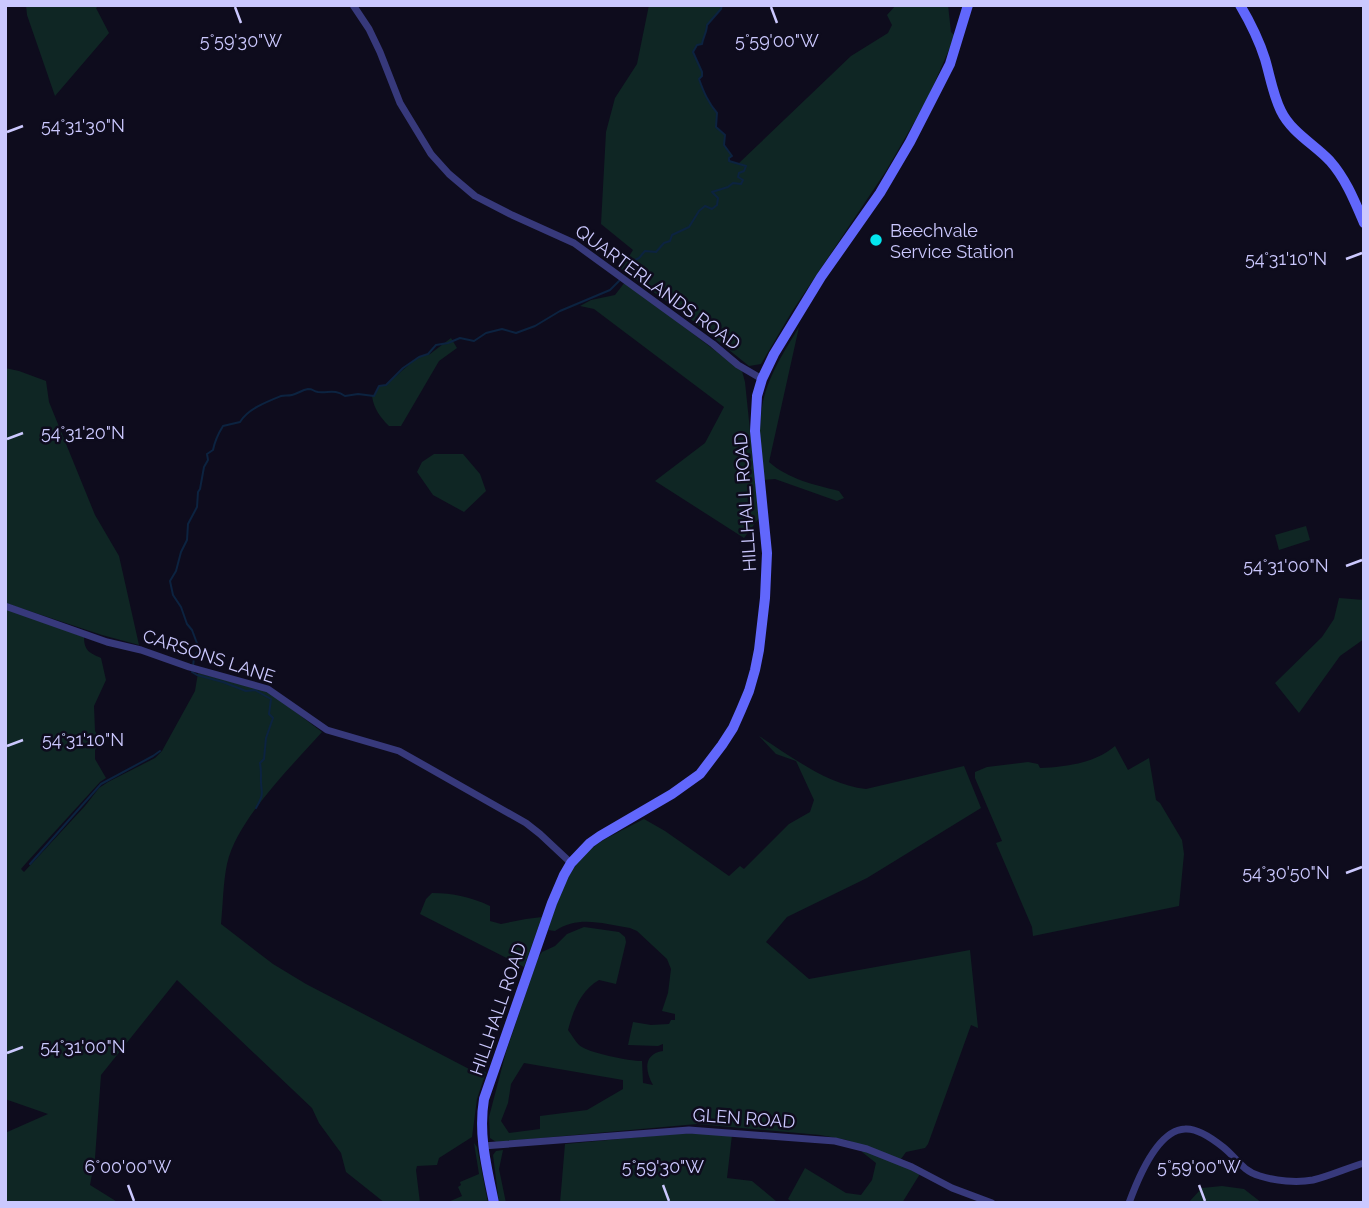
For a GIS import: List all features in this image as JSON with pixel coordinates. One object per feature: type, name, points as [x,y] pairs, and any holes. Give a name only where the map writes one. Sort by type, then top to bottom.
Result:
[{"type":"main road","name":"HILLHALL ROAD","points":[[494,1203],[483,1146],[482,1111],[487,1088],[552,903],[564,875],[582,851],[600,836],[672,794],[700,774],[733,728],[749,691],[760,650],[767,553],[755,431],[757,396],[762,379],[774,354],[815,288],[891,176],[910,142],[950,64],[968,5]]},
{"type":"main road","points":[[1240,5],[1260,43],[1281,111],[1292,127],[1337,170],[1364,223]]},
{"type":"street","name":"QUARTERLANDS ROAD","points":[[353,5],[369,29],[405,112],[431,154],[449,174],[475,196],[574,243],[738,365],[762,379]]},
{"type":"street","name":"CARSONS LANE","points":[[5,606],[107,642],[268,689],[327,730],[399,751],[526,823],[571,863]]},
{"type":"street","points":[[1129,1203],[1139,1177],[1158,1146],[1181,1129],[1192,1129],[1214,1140],[1244,1169],[1269,1178],[1311,1180],[1364,1163]]},
{"type":"street","name":"GLEN ROAD","points":[[483,1146],[689,1130],[835,1141],[867,1149],[992,1203]]},
{"type":"green space","points":[[26,5],[100,5],[96,8],[109,33],[55,96],[27,15]]},
{"type":"green space","points":[[649,5],[722,5],[707,25],[702,44],[693,52],[702,72],[699,80],[717,113],[716,127],[725,135],[724,145],[732,156],[729,160],[738,164],[851,56],[888,33],[892,25],[887,15],[896,5],[948,5],[951,32],[955,36],[927,100],[886,171],[793,310],[761,364],[749,366],[683,313],[621,269],[633,250],[601,224],[606,132],[615,98],[637,64]]},
{"type":"green space","points":[[625,282],[742,371],[759,518],[744,538],[655,481],[705,443],[724,407],[594,309],[580,306],[591,300],[615,295]]},
{"type":"green space","points":[[799,327],[769,462],[793,477],[839,491],[844,498],[837,501],[775,479],[763,480],[760,431],[763,403],[775,369]]},
{"type":"green space","points":[[451,338],[457,348],[439,361],[401,426],[389,426],[373,401],[372,396],[379,386],[386,385],[413,361],[430,354]]},
{"type":"green space","points":[[5,368],[46,381],[49,402],[95,515],[119,556],[139,645],[5,603]]},
{"type":"green space","points":[[434,454],[463,454],[480,474],[486,491],[464,512],[433,495],[417,472],[422,462]]},
{"type":"green space","points":[[1306,526],[1310,540],[1279,550],[1275,535]]},
{"type":"green space","points":[[1339,598],[1364,600],[1364,639],[1340,656],[1299,713],[1275,683],[1322,637],[1334,619]]},
{"type":"green space","points":[[5,608],[84,637],[88,651],[101,658],[106,680],[94,706],[95,731],[100,739],[95,750],[95,759],[106,778],[27,862],[21,869],[24,872],[99,788],[155,758],[162,751],[195,691],[198,673],[268,691],[322,732],[281,777],[242,829],[227,864],[221,924],[273,964],[306,984],[471,1070],[486,1072],[477,1099],[472,1137],[439,1158],[437,1165],[417,1166],[420,1203],[385,1203],[346,1172],[341,1153],[319,1123],[312,1108],[177,980],[101,1075],[95,1158],[90,1185],[119,1203],[5,1203],[5,1133],[48,1114],[5,1099]]},
{"type":"green space","points":[[759,736],[823,776],[866,789],[964,766],[981,808],[867,878],[787,917],[766,942],[809,979],[970,950],[978,1028],[971,1025],[928,1144],[925,1148],[906,1152],[901,1159],[923,1169],[902,1203],[793,1203],[788,1199],[805,1168],[846,1193],[861,1195],[872,1180],[876,1163],[862,1152],[863,1146],[820,1135],[697,1124],[496,1142],[490,1138],[489,1117],[506,1052],[538,958],[567,934],[584,927],[619,932],[626,942],[616,984],[599,980],[587,989],[575,1008],[568,1030],[578,1043],[591,1051],[642,1061],[643,1083],[653,1085],[647,1064],[652,1056],[663,1051],[663,1044],[628,1045],[633,1022],[651,1025],[669,1024],[671,1020],[675,1020],[675,1014],[662,1011],[671,969],[667,959],[637,931],[630,928],[582,922],[555,931],[548,930],[558,899],[573,869],[587,852],[644,819],[729,876],[740,866],[744,869],[789,824],[810,812],[814,800],[796,761],[776,754]],"holes":[[[524,1063],[623,1080],[623,1089],[587,1110],[540,1116],[540,1129],[509,1133],[501,1121],[511,1084]]]},
{"type":"green space","points":[[1115,746],[1128,770],[1149,758],[1156,800],[1182,840],[1184,854],[1179,906],[1033,936],[1032,927],[996,843],[1002,841],[975,778],[975,772],[987,767],[1028,762],[1038,764],[1040,768],[1070,765],[1090,760]]},
{"type":"green space","points":[[432,893],[462,896],[490,906],[490,921],[501,924],[542,917],[524,967],[420,914],[426,899]]},
{"type":"green space","points":[[684,1133],[732,1135],[727,1178],[752,1181],[776,1201],[783,1203],[560,1203],[565,1144]]},
{"type":"green space","points":[[474,1143],[488,1203],[446,1203],[462,1196],[458,1187],[460,1182],[479,1174]]},
{"type":"green space","points":[[503,1150],[499,1169],[506,1203],[499,1203],[493,1155],[496,1151]]},
{"type":"green space","points":[[1222,1186],[1244,1189],[1262,1203],[1188,1203],[1202,1188]]},
{"type":"waterway","points":[[625,273],[631,262],[645,251],[656,252],[664,243],[670,241],[672,235],[689,227],[705,206],[712,209],[717,205],[718,198],[712,192],[733,183],[741,184],[743,180],[738,177],[746,166],[729,161],[732,156],[724,145],[725,135],[716,127],[717,113],[699,79],[702,72],[693,52],[697,45],[702,44],[707,25],[722,5]]},
{"type":"waterway","points":[[193,667],[198,646],[173,595],[170,581],[187,540],[188,524],[197,507],[207,454],[213,450],[223,426],[240,422],[243,417],[269,401],[308,389],[345,396],[374,396],[379,386],[386,385],[403,368],[428,354],[436,345],[460,338],[474,341],[486,333],[502,329],[516,333],[610,290],[619,281]]},
{"type":"waterway","points":[[192,672],[246,691],[255,690],[271,699],[269,714],[273,718],[266,738],[264,759],[260,763],[262,795],[256,808]]},
{"type":"waterway","points":[[30,864],[101,784],[160,751]]},
{"type":"place","name":"Beechvale Service Station","points":[[876,240]]}]
